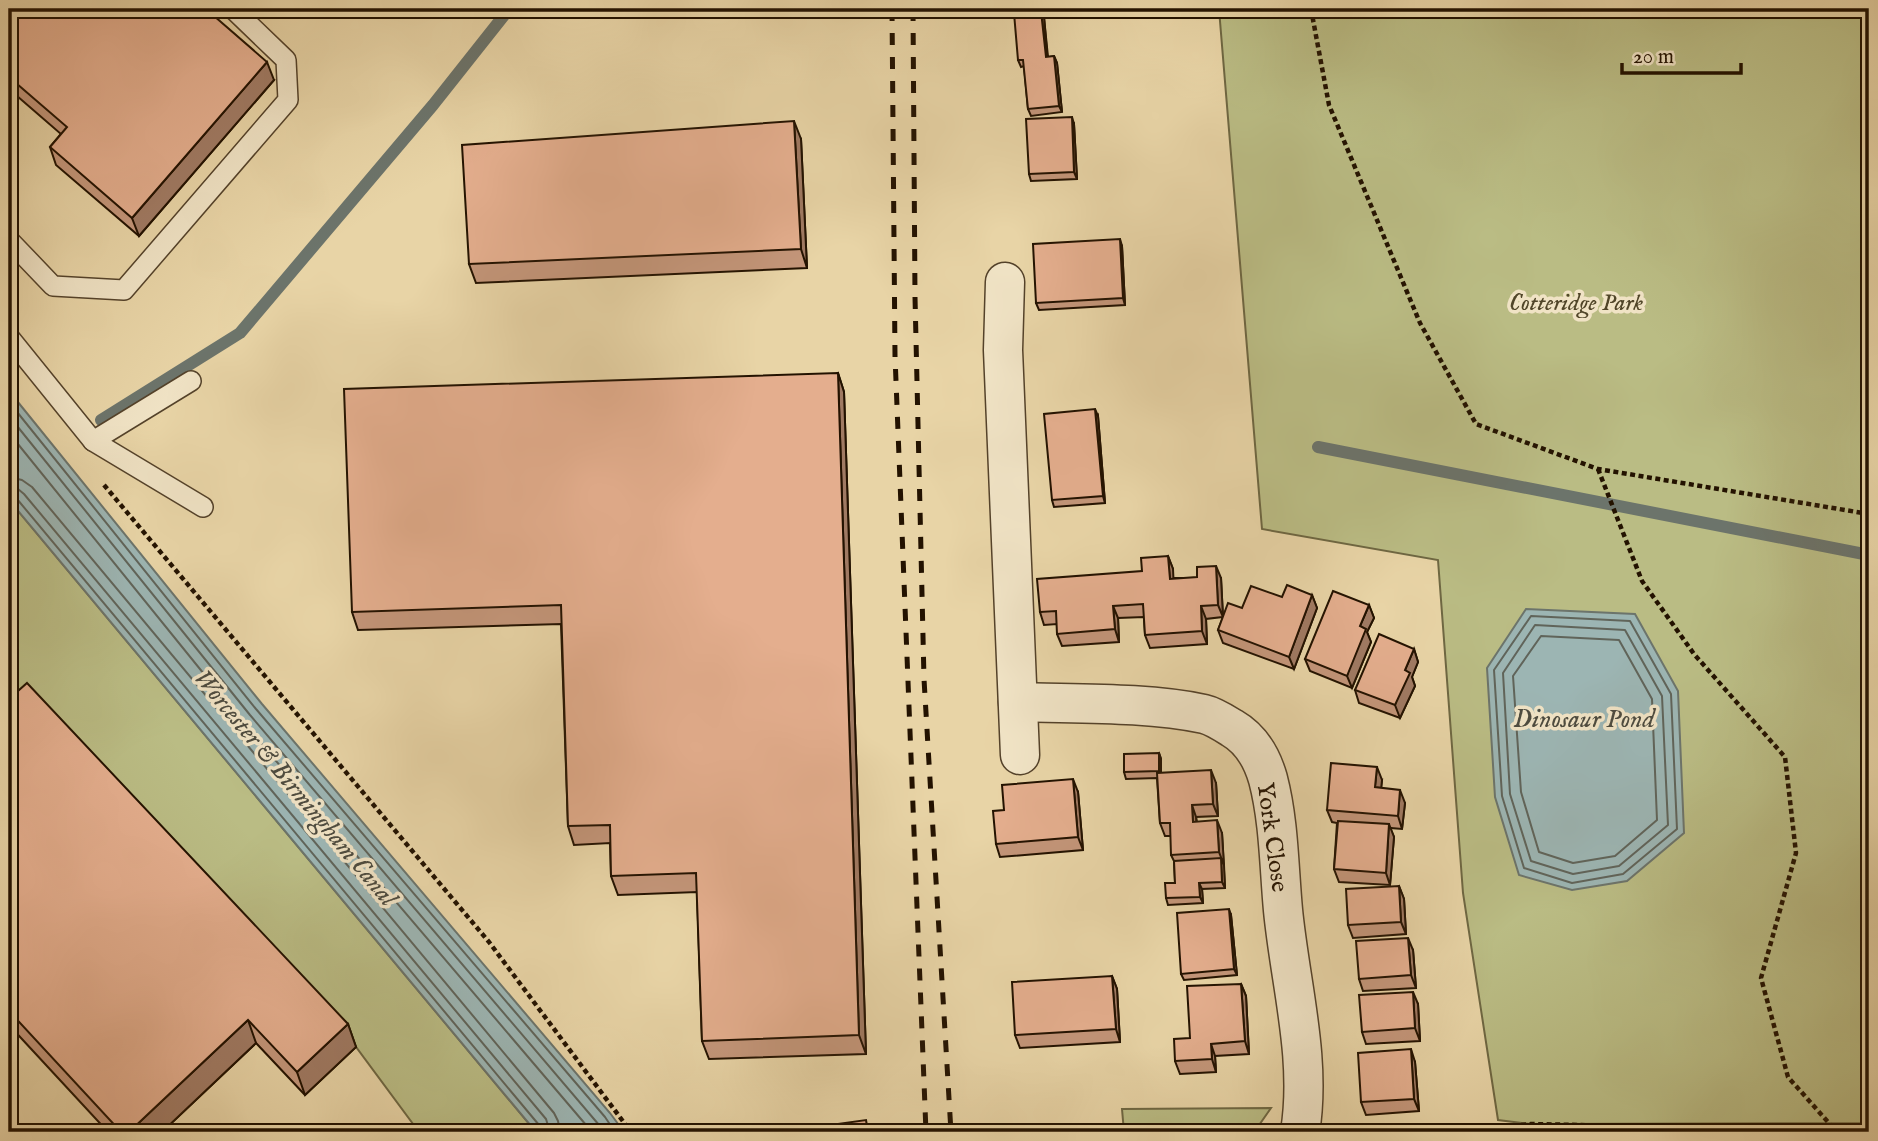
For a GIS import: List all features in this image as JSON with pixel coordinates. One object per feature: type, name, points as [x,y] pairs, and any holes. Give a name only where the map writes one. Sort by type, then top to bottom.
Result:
[{"type":"street","points":[[1004,282],[1003,350],[1020,755]]},
{"type":"street","name":"York Close","points":[[1018,702],[1158,708],[1206,714],[1235,729],[1257,751],[1268,778],[1277,831],[1283,912],[1300,1039],[1303,1098],[1300,1132]]},
{"type":"lane","points":[[9,240],[53,286],[124,289],[288,100],[286,60],[233,9]]},
{"type":"lane","points":[[9,337],[93,441],[203,507]]},
{"type":"lane","points":[[93,441],[191,381]]},
{"type":"path","points":[[1311,9],[1329,105],[1420,323],[1476,424],[1598,469],[1869,514]]},
{"type":"path","points":[[1864,9],[1869,11]]},
{"type":"path","points":[[1598,469],[1642,581],[1694,654],[1785,757],[1796,853],[1761,978],[1788,1077],[1836,1131]]},
{"type":"path","points":[[103,484],[489,942],[631,1132]]},
{"type":"path","points":[[1445,1132],[1531,1124],[1869,1131]]},
{"type":"green space","name":"Cotteridge Park","points":[[1219,9],[1869,9],[1869,1123],[1531,1124],[1498,1120],[1463,893],[1438,560],[1262,529]]},
{"type":"green space","points":[[9,500],[536,1132],[419,1132],[356,1047],[35,706],[9,698]]},
{"type":"green space","points":[[1271,1108],[1257,1128],[1217,1132],[1124,1132],[1122,1109]]},
{"type":"water","name":"Worcester & Birmingham Canal","points":[[9,391],[262,704],[624,1132],[536,1132],[9,500]]},
{"type":"water","name":"Dinosaur Pond","points":[[1526,609],[1635,614],[1678,691],[1684,833],[1627,881],[1572,890],[1519,875],[1495,797],[1487,668]]},
{"type":"building","points":[[9,9],[206,9],[267,62],[132,218],[50,147],[67,127],[9,77]]},
{"type":"building","points":[[1041,11],[1046,57],[1054,56],[1059,106],[1028,109],[1023,60],[1018,60],[1014,13]]},
{"type":"building","points":[[1072,117],[1074,172],[1029,174],[1026,119]]},
{"type":"building","points":[[794,121],[801,249],[469,264],[462,145]]},
{"type":"building","points":[[1120,239],[1123,298],[1036,303],[1033,244]]},
{"type":"building","points":[[838,373],[859,1035],[702,1041],[696,873],[611,876],[610,825],[568,826],[561,605],[352,612],[344,389]]},
{"type":"building","points":[[1095,409],[1103,496],[1052,500],[1044,414]]},
{"type":"building","points":[[1168,556],[1170,579],[1197,577],[1197,567],[1216,566],[1218,605],[1201,606],[1202,631],[1145,635],[1143,604],[1113,606],[1115,629],[1057,634],[1056,611],[1040,612],[1037,579],[1142,571],[1141,558]]},
{"type":"building","points":[[1287,585],[1312,595],[1289,657],[1218,630],[1228,603],[1242,608],[1251,586],[1282,597]]},
{"type":"building","points":[[1333,591],[1369,605],[1360,626],[1366,629],[1347,676],[1305,659]]},
{"type":"building","points":[[1379,634],[1414,649],[1405,670],[1410,673],[1395,705],[1355,690]]},
{"type":"building","points":[[27,683],[348,1024],[297,1072],[248,1020],[129,1132],[121,1132],[9,1011],[9,699]]},
{"type":"building","points":[[1159,753],[1159,771],[1124,772],[1124,754]]},
{"type":"building","points":[[1331,763],[1377,767],[1375,787],[1400,790],[1398,816],[1327,810]]},
{"type":"building","points":[[1211,770],[1213,804],[1192,805],[1193,822],[1217,820],[1219,852],[1171,855],[1170,823],[1160,823],[1157,773]]},
{"type":"building","points":[[1073,779],[1078,837],[996,844],[993,811],[1004,810],[1002,785]]},
{"type":"building","points":[[1338,821],[1389,824],[1386,873],[1334,869]]},
{"type":"building","points":[[1221,858],[1222,882],[1199,883],[1200,897],[1166,898],[1165,883],[1175,883],[1174,861]]},
{"type":"building","points":[[1399,886],[1401,922],[1348,925],[1346,889]]},
{"type":"building","points":[[1229,909],[1234,969],[1181,974],[1177,913]]},
{"type":"building","points":[[1408,938],[1411,975],[1359,979],[1356,941]]},
{"type":"building","points":[[1112,976],[1116,1029],[1015,1035],[1012,982]]},
{"type":"building","points":[[1241,984],[1245,1041],[1211,1044],[1212,1059],[1175,1061],[1174,1039],[1190,1038],[1187,986]]},
{"type":"building","points":[[1413,992],[1415,1028],[1362,1032],[1359,995]]},
{"type":"building","points":[[1411,1049],[1414,1099],[1361,1102],[1358,1053]]},
{"type":"building","points":[[866,1120],[868,1132],[780,1132]]},
{"type":"waterway","points":[[101,420],[240,333],[433,105],[509,9]]},
{"type":"waterway","points":[[1318,447],[1869,555]]},
{"type":"railway","points":[[892,9],[895,356],[926,1132]]},
{"type":"railway","points":[[913,9],[915,297],[924,679],[951,1132]]}]
